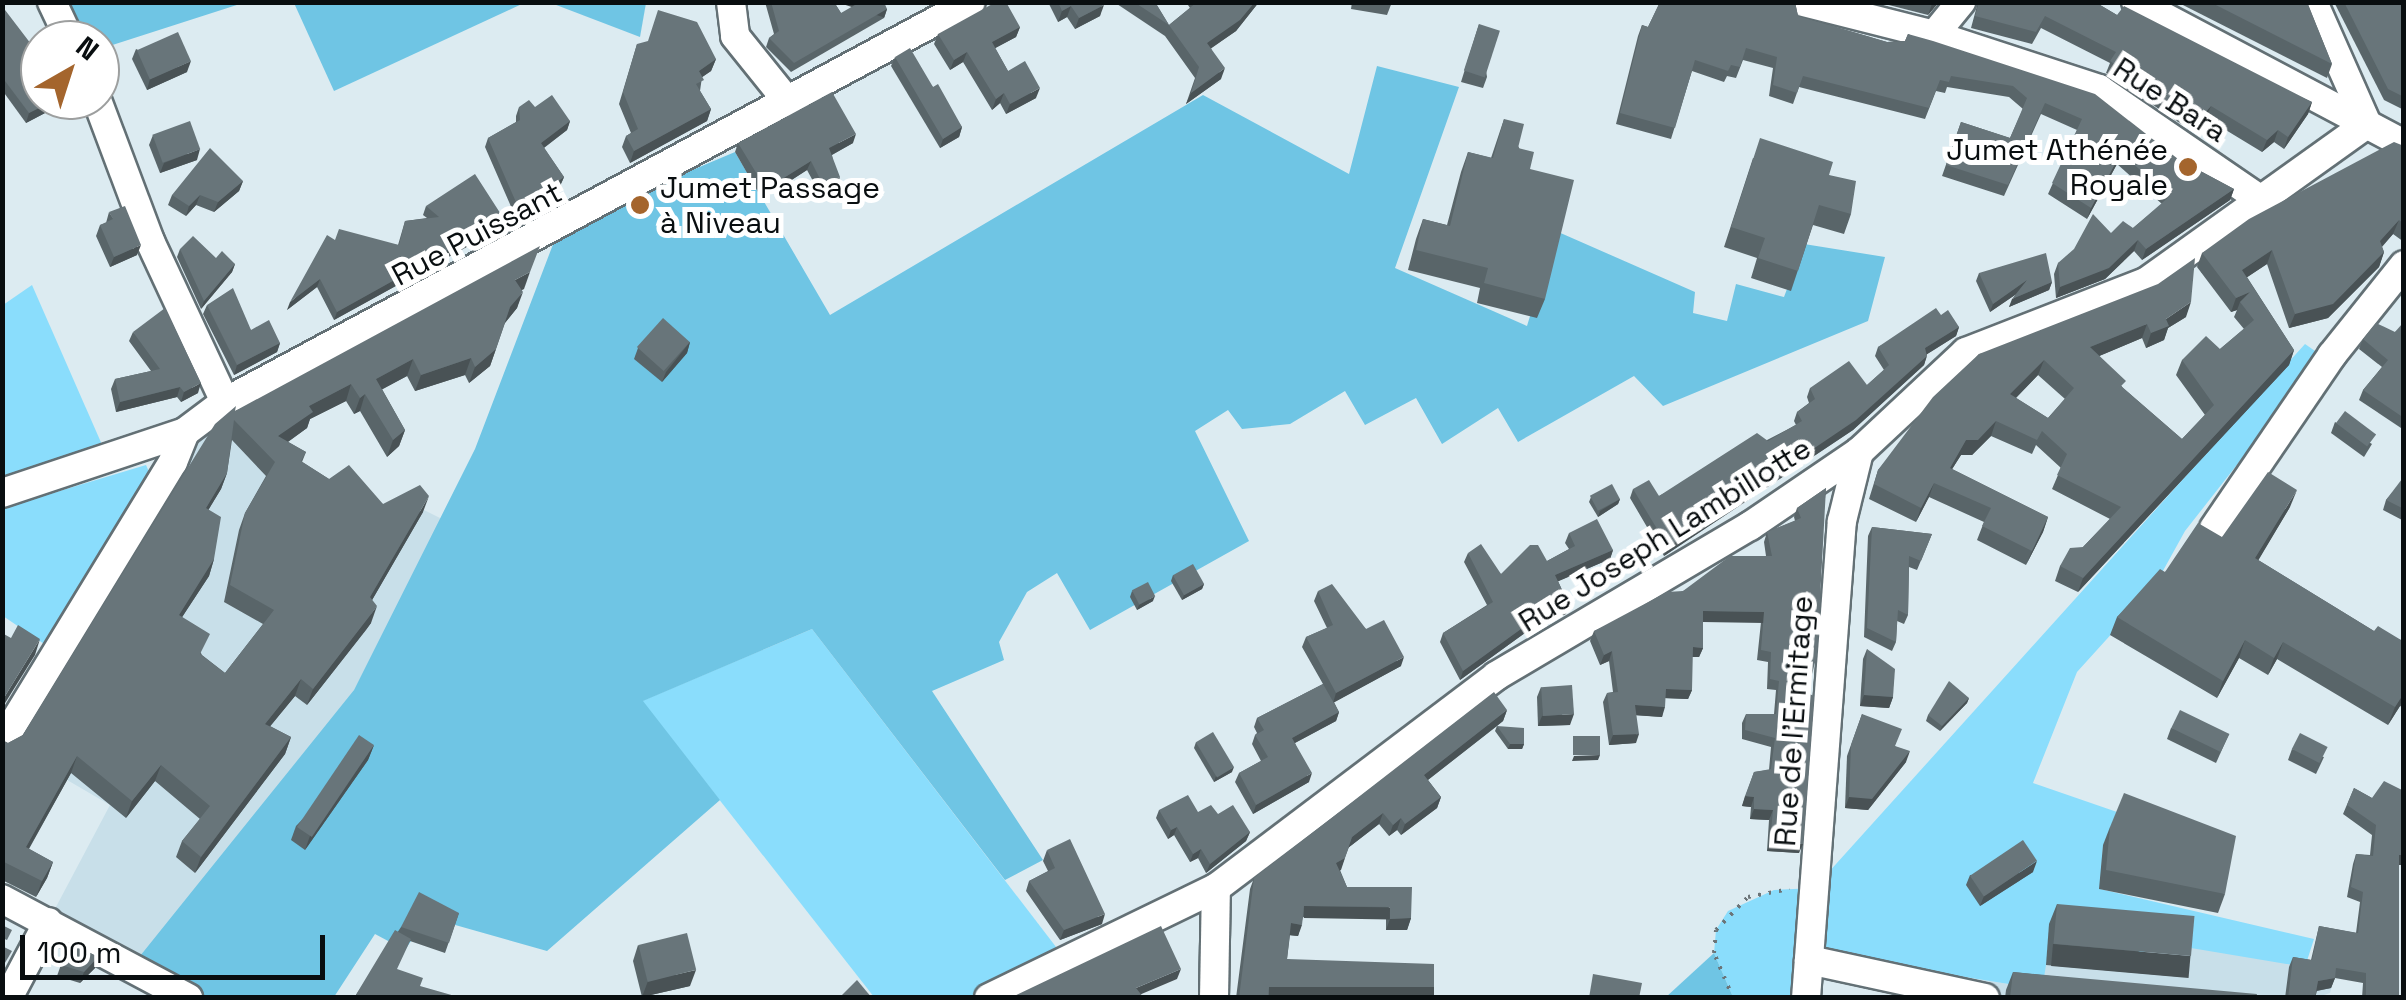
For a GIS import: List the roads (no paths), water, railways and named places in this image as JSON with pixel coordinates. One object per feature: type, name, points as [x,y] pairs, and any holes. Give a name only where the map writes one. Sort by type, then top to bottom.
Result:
[{"type":"street","points":[[731,2],[735,36],[788,102]]},
{"type":"street","name":"Rue Puissant","points":[[2,493],[185,432],[225,402],[971,2]]},
{"type":"street","name":"Rue Bara","points":[[1804,2],[1934,34],[2100,89],[2264,202]]},
{"type":"street","points":[[1934,34],[1962,2]]},
{"type":"street","points":[[2136,2],[2404,144]]},
{"type":"street","points":[[2313,2],[2367,124]]},
{"type":"street","points":[[105,120],[150,241],[225,402]]},
{"type":"street","name":"Rue Joseph Lambillotte","points":[[989,998],[1216,888],[1496,676],[1750,526],[1859,452],[1966,352],[2146,282],[2264,202],[2367,124]]},
{"type":"street","points":[[2214,528],[2328,360],[2404,264]]},
{"type":"street","points":[[2,742],[173,462],[185,432]]},
{"type":"street","name":"Rue de l'Ermitage","points":[[1806,998],[1842,521],[1859,452]]},
{"type":"street","points":[[1214,998],[1216,888]]},
{"type":"street","points":[[2,899],[188,998]]},
{"type":"street","points":[[8,998],[48,922]]},
{"type":"street","points":[[1808,960],[1985,998]]},
{"type":"place","name":"Jumet Athénée Royale","points":[[2188,167]]},
{"type":"place","name":"Jumet Passage à Niveau","points":[[640,205]]}]
